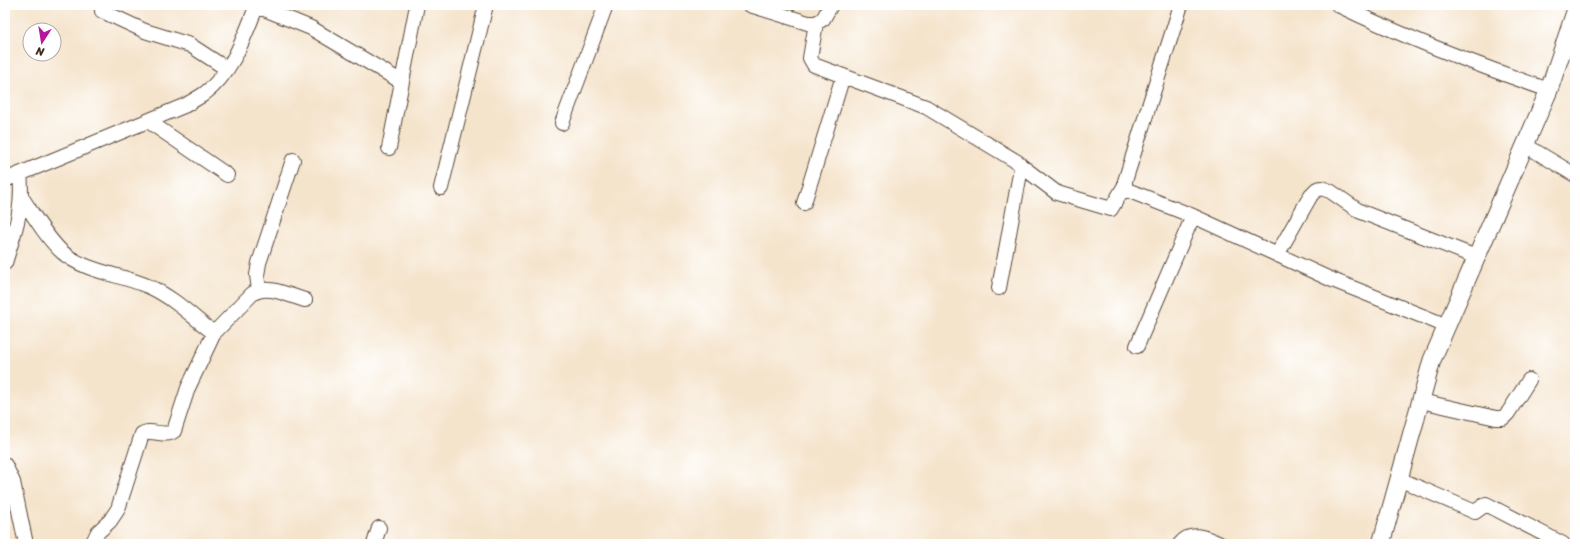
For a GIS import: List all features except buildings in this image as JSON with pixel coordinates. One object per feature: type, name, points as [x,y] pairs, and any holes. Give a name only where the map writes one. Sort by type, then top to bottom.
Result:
[{"type":"main road","points":[[1381,544],[1432,360],[1548,90],[1574,16]]},
{"type":"street","points":[[389,148],[417,5]]},
{"type":"street","points":[[441,188],[486,5]]},
{"type":"street","points":[[562,123],[606,5]]},
{"type":"street","points":[[750,5],[816,23],[823,19],[831,5]]},
{"type":"street","points":[[816,23],[811,53],[812,64],[926,107],[1020,165],[1057,192],[1111,209],[1124,184],[1180,5]]},
{"type":"street","points":[[1338,5],[1379,25],[1467,61],[1548,90]]},
{"type":"street","points":[[5,180],[186,105],[204,93],[219,80],[232,62],[257,6],[311,28],[402,82]]},
{"type":"street","points":[[102,11],[145,31],[183,42],[227,69]]},
{"type":"street","points":[[804,203],[843,76]]},
{"type":"street","points":[[148,121],[227,175]]},
{"type":"street","points":[[1525,145],[1575,175]]},
{"type":"street","points":[[259,290],[257,275],[259,263],[292,160]]},
{"type":"street","points":[[999,288],[1020,165]]},
{"type":"street","points":[[5,263],[19,217],[22,198],[20,174]]},
{"type":"street","points":[[1124,184],[1130,192],[1193,216],[1330,279],[1447,326]]},
{"type":"street","points":[[1277,255],[1310,195],[1314,191],[1321,188],[1330,191],[1359,211],[1476,258]]},
{"type":"street","points":[[22,198],[51,240],[62,252],[72,259],[98,270],[150,287],[172,301],[214,334]]},
{"type":"street","points":[[1137,346],[1193,216]]},
{"type":"street","points":[[92,544],[99,530],[114,517],[118,509],[142,434],[146,432],[167,434],[174,431],[188,388],[214,334],[252,294],[259,290],[272,290],[305,300]]},
{"type":"street","points":[[1421,401],[1496,418],[1503,418],[1508,413],[1529,380]]},
{"type":"street","points":[[5,466],[13,482],[26,544]]},
{"type":"street","points":[[1400,479],[1475,512],[1486,504],[1563,544]]},
{"type":"street","points":[[374,544],[379,528]]},
{"type":"street","points":[[1180,544],[1183,540],[1190,536],[1197,536],[1220,544]]}]
